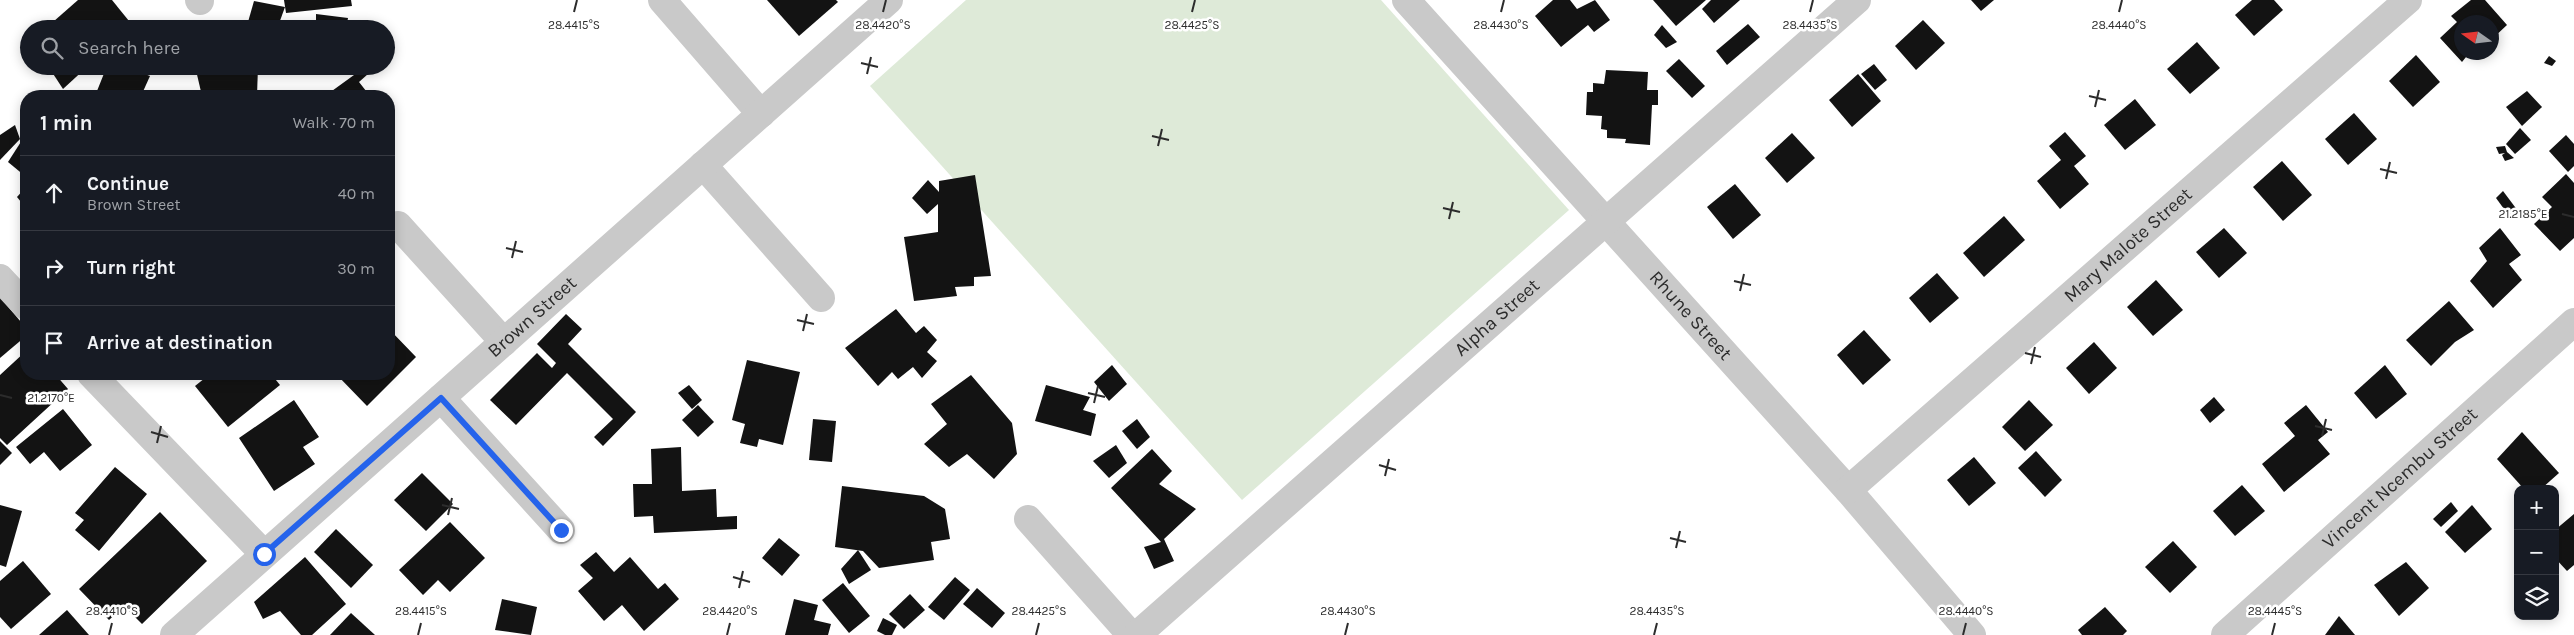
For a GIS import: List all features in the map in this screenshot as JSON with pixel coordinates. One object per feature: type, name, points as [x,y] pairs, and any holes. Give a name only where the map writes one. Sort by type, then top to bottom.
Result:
[{"type":"street","points":[[662,0],[762,114]]},
{"type":"street","name":"Brown Street","points":[[174,635],[889,0]]},
{"type":"street","name":"Rhune Street","points":[[1406,0],[1848,490],[1972,635]]},
{"type":"street","name":"Mary Malote Street","points":[[1848,490],[2408,0]]},
{"type":"street","name":"Alpha Street","points":[[1137,635],[1855,1]]},
{"type":"street","points":[[703,165],[820,298]]},
{"type":"street","points":[[398,225],[504,342]]},
{"type":"street","points":[[0,278],[20,300]]},
{"type":"street","name":"Vincent Ncembu Street","points":[[2225,635],[2574,322]]},
{"type":"street","points":[[97,380],[264,554]]},
{"type":"street","points":[[441,398],[561,530]]},
{"type":"street","points":[[1028,519],[1131,635]]},
{"type":"green space","points":[[966,0],[1381,0],[1569,210],[1242,500],[870,86]]},
{"type":"building","points":[[78,0],[112,0],[128,20],[55,20]]},
{"type":"building","points":[[284,0],[351,0],[352,6],[286,13]]},
{"type":"building","points":[[767,0],[836,0],[838,2],[799,36]]},
{"type":"building","points":[[1553,0],[1570,0],[1577,9],[1595,0],[1610,20],[1594,32],[1588,25],[1561,47],[1535,16]]},
{"type":"building","points":[[1653,0],[1706,0],[1676,26]]},
{"type":"building","points":[[1711,0],[1740,0],[1714,23],[1702,9]]},
{"type":"building","points":[[1971,0],[1994,0],[1981,11]]},
{"type":"building","points":[[2252,0],[2274,0],[2283,10],[2254,36],[2235,15]]},
{"type":"building","points":[[2471,0],[2485,0],[2498,15],[2454,15],[2454,19],[2451,16]]},
{"type":"building","points":[[254,1],[285,7],[280,20],[249,20]]},
{"type":"building","points":[[316,14],[348,18],[348,20],[316,20]]},
{"type":"building","points":[[2499,16],[2507,25],[2499,32]]},
{"type":"building","points":[[1923,20],[1945,43],[1916,70],[1895,46]]},
{"type":"building","points":[[1748,24],[1760,37],[1727,65],[1716,51]]},
{"type":"building","points":[[1662,25],[1677,42],[1666,48],[1654,35]]},
{"type":"building","points":[[2454,25],[2454,53],[2440,38]]},
{"type":"building","points":[[2197,42],[2220,68],[2190,94],[2167,69]]},
{"type":"building","points":[[2416,55],[2440,82],[2413,107],[2389,81]]},
{"type":"building","points":[[2549,56],[2556,61],[2552,66],[2544,63]]},
{"type":"building","points":[[1679,59],[1705,86],[1692,98],[1666,71]]},
{"type":"building","points":[[1874,64],[1887,80],[1875,90],[1861,74]]},
{"type":"building","points":[[1606,70],[1648,72],[1647,90],[1658,90],[1658,105],[1652,105],[1650,145],[1625,143],[1626,139],[1607,138],[1607,130],[1601,129],[1602,116],[1586,115],[1587,92],[1593,92],[1593,83],[1604,84]]},
{"type":"building","points":[[1858,74],[1881,101],[1852,127],[1829,100]]},
{"type":"building","points":[[54,75],[78,75],[63,89]]},
{"type":"building","points":[[103,75],[150,76],[144,90],[97,90]]},
{"type":"building","points":[[197,75],[258,75],[257,90],[201,90]]},
{"type":"building","points":[[354,75],[367,75],[359,82],[365,90],[333,90]]},
{"type":"building","points":[[2527,91],[2542,107],[2522,126],[2506,107]]},
{"type":"building","points":[[2135,99],[2156,125],[2125,150],[2104,125]]},
{"type":"building","points":[[2354,113],[2377,139],[2348,165],[2325,139]]},
{"type":"building","points":[[15,125],[20,139],[0,160],[0,135]]},
{"type":"building","points":[[2520,128],[2531,140],[2515,154],[2506,144]]},
{"type":"building","points":[[2065,132],[2086,156],[2074,166],[2089,184],[2060,209],[2037,181],[2061,160],[2049,146]]},
{"type":"building","points":[[1792,133],[1815,158],[1787,183],[1765,158]]},
{"type":"building","points":[[2566,135],[2574,144],[2574,166],[2568,172],[2549,151]]},
{"type":"building","points":[[20,143],[20,172],[8,162]]},
{"type":"building","points":[[2505,146],[2507,152],[2514,158],[2505,161],[2502,155],[2505,153],[2499,154],[2496,147]]},
{"type":"building","points":[[2282,161],[2312,195],[2283,221],[2253,187]]},
{"type":"building","points":[[2566,174],[2574,183],[2574,238],[2560,251],[2534,224],[2552,207],[2542,197]]},
{"type":"building","points":[[975,175],[991,276],[974,277],[974,286],[955,287],[957,296],[914,301],[904,237],[938,232],[938,204],[927,214],[912,198],[928,180],[939,192],[939,181]]},
{"type":"building","points":[[1735,184],[1761,215],[1733,239],[1707,207]]},
{"type":"building","points":[[2503,191],[2521,215],[2512,220],[2496,198]]},
{"type":"building","points":[[2004,216],[2025,240],[1984,277],[1963,253]]},
{"type":"building","points":[[2224,228],[2247,253],[2219,278],[2196,252]]},
{"type":"building","points":[[2500,228],[2521,255],[2509,264],[2522,280],[2493,308],[2470,281],[2487,261],[2479,248]]},
{"type":"building","points":[[1937,273],[1959,298],[1930,323],[1909,298]]},
{"type":"building","points":[[2156,280],[2183,310],[2153,336],[2127,307]]},
{"type":"building","points":[[0,297],[20,321],[20,341],[0,358]]},
{"type":"building","points":[[2449,301],[2474,330],[2455,342],[2431,366],[2406,340]]},
{"type":"building","points":[[896,309],[916,333],[924,326],[937,340],[927,352],[937,361],[922,378],[913,367],[898,379],[892,372],[878,386],[845,348]]},
{"type":"building","points":[[566,314],[582,329],[568,344],[636,412],[603,446],[594,437],[613,419],[567,373],[516,425],[490,400],[537,353],[552,368],[556,363],[537,344]]},
{"type":"building","points":[[1864,330],[1891,360],[1863,385],[1837,355]]},
{"type":"building","points":[[395,335],[416,357],[395,378]]},
{"type":"building","points":[[2094,342],[2117,368],[2089,394],[2066,368]]},
{"type":"building","points":[[20,357],[20,380],[60,380],[68,389],[7,445],[0,438],[0,375]]},
{"type":"building","points":[[747,360],[800,372],[783,445],[759,439],[757,447],[740,443],[745,424],[732,420]]},
{"type":"building","points":[[1112,365],[1127,384],[1109,401],[1094,382]]},
{"type":"building","points":[[2385,365],[2407,394],[2376,419],[2354,393]]},
{"type":"building","points":[[971,375],[1012,423],[1017,454],[994,479],[967,454],[949,467],[924,444],[947,424],[931,404]]},
{"type":"building","points":[[202,380],[276,380],[280,385],[228,427],[195,386]]},
{"type":"building","points":[[342,380],[393,380],[367,406]]},
{"type":"building","points":[[689,385],[702,400],[692,409],[678,393]]},
{"type":"building","points":[[1046,385],[1090,397],[1083,410],[1096,414],[1091,436],[1035,421]]},
{"type":"building","points":[[2214,397],[2225,410],[2210,423],[2200,410]]},
{"type":"building","points":[[294,400],[319,437],[303,447],[315,464],[274,491],[239,438]]},
{"type":"building","points":[[2029,400],[2053,425],[2025,451],[2002,427]]},
{"type":"building","points":[[698,405],[714,422],[698,437],[682,420]]},
{"type":"building","points":[[2306,405],[2328,432],[2318,440],[2330,454],[2284,492],[2262,464],[2295,436],[2284,423]]},
{"type":"building","points":[[63,409],[92,445],[60,471],[44,452],[30,464],[16,447]]},
{"type":"building","points":[[813,419],[836,421],[832,462],[809,460]]},
{"type":"building","points":[[1137,419],[1150,437],[1137,449],[1122,431]]},
{"type":"building","points":[[2522,432],[2559,473],[2546,485],[2520,485],[2497,459]]},
{"type":"building","points":[[0,441],[12,453],[0,465]]},
{"type":"building","points":[[1116,445],[1127,463],[1109,478],[1093,461]]},
{"type":"building","points":[[681,447],[682,491],[716,489],[717,517],[737,516],[737,529],[654,533],[653,516],[634,517],[633,484],[652,484],[651,449]]},
{"type":"building","points":[[1152,449],[1172,471],[1159,484],[1196,509],[1164,539],[1174,561],[1154,569],[1144,547],[1161,542],[1111,488]]},
{"type":"building","points":[[2036,451],[2062,480],[2045,497],[2018,468]]},
{"type":"building","points":[[1974,457],[1996,483],[1969,506],[1947,480]]},
{"type":"building","points":[[115,467],[147,494],[99,551],[75,530],[84,520],[75,513]]},
{"type":"building","points":[[422,473],[453,504],[426,531],[394,500]]},
{"type":"building","points":[[2242,485],[2265,511],[2235,536],[2213,511]]},
{"type":"building","points":[[842,486],[924,496],[945,509],[950,539],[931,542],[934,560],[879,568],[863,551],[835,547]]},
{"type":"building","points":[[2451,502],[2458,511],[2441,527],[2433,519]]},
{"type":"building","points":[[0,505],[22,511],[6,567],[0,565]]},
{"type":"building","points":[[2472,505],[2492,529],[2465,553],[2445,532]]},
{"type":"building","points":[[160,512],[207,561],[142,624],[124,606],[109,620],[79,589]]},
{"type":"building","points":[[2574,514],[2574,565],[2567,571],[2559,562],[2559,527]]},
{"type":"building","points":[[450,522],[485,558],[450,592],[438,580],[423,595],[399,570]]},
{"type":"building","points":[[336,529],[373,565],[351,588],[314,552]]},
{"type":"building","points":[[779,538],[800,555],[782,576],[762,558]]},
{"type":"building","points":[[2173,541],[2197,567],[2170,593],[2145,567]]},
{"type":"building","points":[[858,550],[871,570],[849,584],[841,569]]},
{"type":"building","points":[[596,552],[614,572],[630,557],[658,589],[665,583],[679,599],[644,631],[622,605],[604,621],[578,591],[593,578],[580,565]]},
{"type":"building","points":[[305,557],[346,604],[312,635],[301,635],[280,611],[263,619],[254,602]]},
{"type":"building","points":[[23,561],[51,594],[11,629],[0,617],[0,581]]},
{"type":"building","points":[[2406,562],[2429,588],[2399,616],[2374,585]]},
{"type":"building","points":[[955,577],[970,590],[944,620],[928,607]]},
{"type":"building","points":[[843,583],[870,616],[849,633],[822,600]]},
{"type":"building","points":[[977,588],[1005,613],[992,628],[963,604]]},
{"type":"building","points":[[910,594],[925,610],[904,629],[889,614]]},
{"type":"building","points":[[502,599],[537,607],[531,635],[495,630]]},
{"type":"building","points":[[794,599],[818,605],[814,620],[831,624],[828,635],[785,635]]},
{"type":"building","points":[[2105,607],[2127,631],[2123,635],[2082,635],[2078,630]]},
{"type":"building","points":[[67,610],[89,635],[39,635]]},
{"type":"building","points":[[351,613],[375,635],[330,635]]},
{"type":"building","points":[[2339,616],[2355,635],[2325,635]]},
{"type":"building","points":[[883,618],[897,625],[892,635],[885,635],[877,631]]},
{"type":"route","points":[[264,554],[441,398],[561,530]]}]
